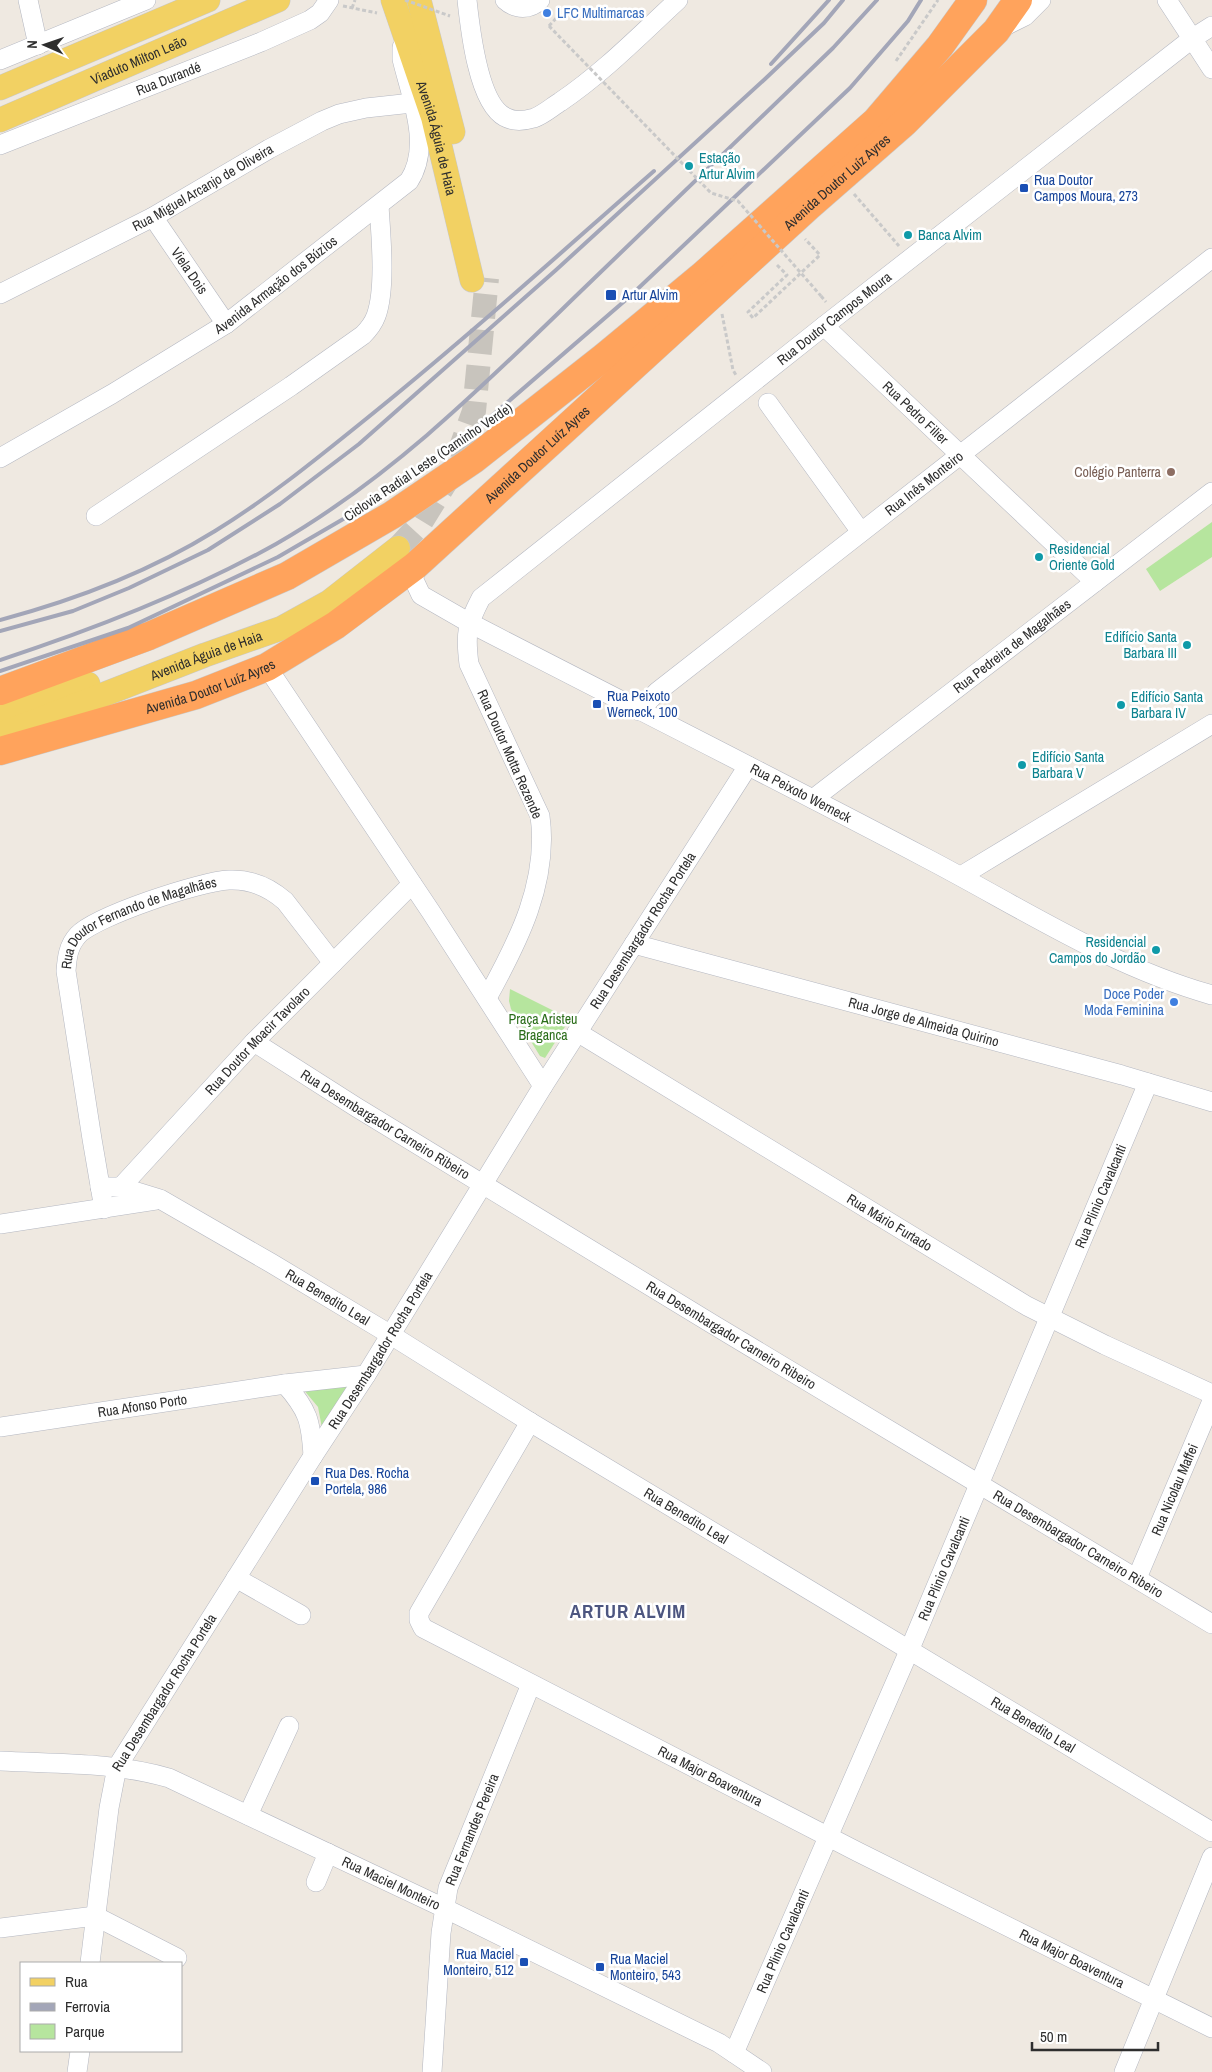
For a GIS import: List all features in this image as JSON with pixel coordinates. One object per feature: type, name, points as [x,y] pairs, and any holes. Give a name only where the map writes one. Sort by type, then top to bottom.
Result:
[{"type":"highway","name":"Avenida Doutor Luíz Ayres","points":[[0,691],[149,636],[287,576],[392,515],[473,460],[604,357],[696,281],[876,121],[934,53],[973,0]]},
{"type":"highway","name":"Avenida Doutor Luíz Ayres","points":[[0,751],[196,695],[268,667],[336,625],[400,551],[904,123],[996,31],[1018,0]]},
{"type":"main road","name":"Viaduto Milton Leão","points":[[0,88],[208,0]]},
{"type":"main road","name":"Viaduto Milton Leão","points":[[0,120],[278,0]]},
{"type":"main road","name":"Avenida Águia de Haia","points":[[393,0],[434,117],[479,279],[448,112],[419,0]]},
{"type":"main road","name":"Avenida Águia de Haia","points":[[0,712],[47,698],[202,644],[276,615],[323,589],[400,551]]},
{"type":"main road","name":"Avenida Águia de Haia","points":[[0,735],[196,658],[282,628],[329,602],[400,551]]},
{"type":"street","points":[[28,0],[38,45]]},
{"type":"street","points":[[0,60],[146,0]]},
{"type":"street","name":"Rua Durandé","points":[[0,145],[261,42],[310,20],[320,13],[329,0]]},
{"type":"street","points":[[467,0],[471,37],[481,81],[490,100],[503,117],[520,122],[536,118],[586,84],[678,0]]},
{"type":"street","points":[[506,0],[519,8],[535,5],[540,0]]},
{"type":"street","name":"Avenida Doutor Luíz Ayres","points":[[996,31],[1024,16],[1041,0]]},
{"type":"street","points":[[1167,0],[1212,70]]},
{"type":"street","name":"Rua Doutor Campos Moura","points":[[468,622],[481,598],[824,326],[1193,38],[1212,26]]},
{"type":"street","name":"Avenida Armação dos Búzios","points":[[0,458],[112,394],[226,324],[409,182],[416,171],[418,163],[419,132],[402,59],[402,28]]},
{"type":"street","name":"Rua Miguel Arcanjo de Oliveira","points":[[0,294],[154,217],[269,149],[322,121],[339,114],[366,108],[412,103]]},
{"type":"street","points":[[96,516],[291,386],[363,335],[371,327],[377,314],[381,288],[379,206]]},
{"type":"street","name":"Viela Dois","points":[[154,217],[226,324]]},
{"type":"street","name":"Rua Inês Monteiro","points":[[639,711],[657,692],[1212,258]]},
{"type":"street","name":"Rua Pedro Filier","points":[[824,326],[1095,582]]},
{"type":"street","points":[[768,403],[861,532]]},
{"type":"street","name":"Rua Pedreira de Magalhães","points":[[813,799],[1212,492]]},
{"type":"street","name":"Rua Peixoto Werneck","points":[[400,551],[421,596],[468,622],[961,876],[1105,955],[1182,986],[1212,994]]},
{"type":"street","name":"Rua Doutor Motta Rezende","points":[[468,622],[467,645],[469,664],[540,816],[542,832],[542,850],[532,900],[523,928],[487,998]]},
{"type":"street","points":[[268,667],[543,1086]]},
{"type":"street","points":[[961,876],[1212,724]]},
{"type":"street","name":"Rua Desembargador Rocha Portela","points":[[90,1962],[109,1808],[117,1767],[391,1335],[482,1182],[748,766]]},
{"type":"street","name":"Rua Doutor Fernando de Magalhães","points":[[104,1209],[66,971],[70,946],[78,935],[88,927],[136,906],[200,885],[228,880],[262,885],[275,892],[285,901],[333,964]]},
{"type":"street","name":"Rua Doutor Moacir Tavolaro","points":[[121,1187],[254,1042],[412,884]]},
{"type":"street","name":"Rua Jorge de Almeida Quirino","points":[[634,944],[1212,1102]]},
{"type":"street","name":"Rua Mário Furtado","points":[[577,1032],[1028,1306],[1105,1345],[1212,1394]]},
{"type":"street","name":"Rua Desembargador Carneiro Ribeiro","points":[[254,1042],[356,1107],[706,1320],[1212,1624]]},
{"type":"street","name":"Rua Plinio Cavalcanti","points":[[734,2053],[909,1651],[1148,1083]]},
{"type":"street","points":[[100,1187],[121,1187]]},
{"type":"street","name":"Rua Benedito Leal","points":[[121,1187],[160,1199],[391,1335],[530,1422],[1212,1832]]},
{"type":"street","points":[[0,1224],[160,1199]]},
{"type":"street","name":"Rua Afonso Porto","points":[[0,1428],[285,1384],[366,1375]]},
{"type":"street","points":[[285,1384],[302,1404],[308,1418],[312,1432],[313,1456]]},
{"type":"street","name":"Rua Nicolau Maffei","points":[[1137,1578],[1212,1401]]},
{"type":"street","name":"Rua Major Boaventura","points":[[530,1422],[419,1613],[419,1620],[423,1628],[829,1837],[1212,2028]]},
{"type":"street","points":[[236,1578],[301,1615]]},
{"type":"street","name":"Rua Fernandes Pereira","points":[[432,2072],[444,1908],[448,1888],[531,1684]]},
{"type":"street","points":[[248,1815],[289,1726]]},
{"type":"street","name":"Rua Maciel Monteiro","points":[[0,1761],[117,1767],[144,1771],[169,1778],[444,1908],[718,2043],[762,2072]]},
{"type":"street","points":[[316,1882],[328,1853]]},
{"type":"street","points":[[1124,2072],[1212,1857]]},
{"type":"street","points":[[0,1928],[95,1916],[177,1958]]},
{"type":"street","points":[[79,2072],[80,2052]]},
{"type":"path","points":[[352,8],[355,0]]},
{"type":"path","points":[[405,0],[450,16]]},
{"type":"path","points":[[895,63],[938,0]]},
{"type":"path","points":[[558,16],[549,26],[711,192],[738,201],[821,296]]},
{"type":"path","points":[[841,178],[911,260]]},
{"type":"path","points":[[749,217],[756,210]]},
{"type":"path","points":[[776,264],[787,275],[748,312],[754,318],[820,254],[804,238]]},
{"type":"path","points":[[722,314],[733,370],[744,390]]},
{"type":"green space","points":[[1212,522],[1212,557],[1160,591],[1146,569]]},
{"type":"green space","name":"Praça Aristeu Braganca","points":[[510,989],[570,1019],[545,1058],[540,1056],[511,1009],[509,1001]]},
{"type":"green space","points":[[348,1385],[322,1428],[318,1407],[303,1389]]},
{"type":"tunnel","points":[[398,548],[420,524],[452,472],[474,411],[487,278]]},
{"type":"railway","points":[[771,64],[829,0]]},
{"type":"railway","points":[[0,631],[73,611],[129,588],[208,550],[280,504],[359,444],[556,270],[765,79],[824,23],[843,0]]},
{"type":"railway","points":[[0,660],[71,636],[141,609],[243,562],[318,518],[359,490],[435,428],[508,361],[833,48],[877,0]]},
{"type":"railway","points":[[0,671],[128,628],[278,557],[400,486],[495,413],[628,298],[850,88],[908,21],[921,0]]},
{"type":"railway","points":[[0,620],[84,594],[138,572],[190,546],[253,506],[326,451],[399,392],[654,171]]},
{"type":"place","name":"LFC Multimarcas","points":[[547,13]]},
{"type":"place","name":"Estação Artur Alvim","points":[[689,166]]},
{"type":"place","name":"Rua Doutor Campos Moura, 273","points":[[1024,188]]},
{"type":"place","name":"Banca Alvim","points":[[908,235]]},
{"type":"place","name":"Artur Alvim","points":[[611,295]]},
{"type":"place","name":"Colégio Panterra","points":[[1171,472]]},
{"type":"place","name":"Residencial Oriente Gold","points":[[1039,557]]},
{"type":"place","name":"Edifício Santa Barbara III","points":[[1187,645]]},
{"type":"place","name":"Rua Peixoto Werneck, 100","points":[[597,704]]},
{"type":"place","name":"Edifício Santa Barbara IV","points":[[1121,705]]},
{"type":"place","name":"Edifício Santa Barbara V","points":[[1022,765]]},
{"type":"place","name":"Residencial Campos do Jordão","points":[[1156,950]]},
{"type":"place","name":"Doce Poder Moda Feminina","points":[[1174,1002]]},
{"type":"place","name":"Rua Des. Rocha Portela, 986","points":[[315,1481]]},
{"type":"place","name":"Rua Maciel Monteiro, 512","points":[[524,1962]]},
{"type":"place","name":"Rua Maciel Monteiro, 543","points":[[600,1967]]},
{"type":"district","name":"ARTUR ALVIM","points":[[628,1611]]}]
